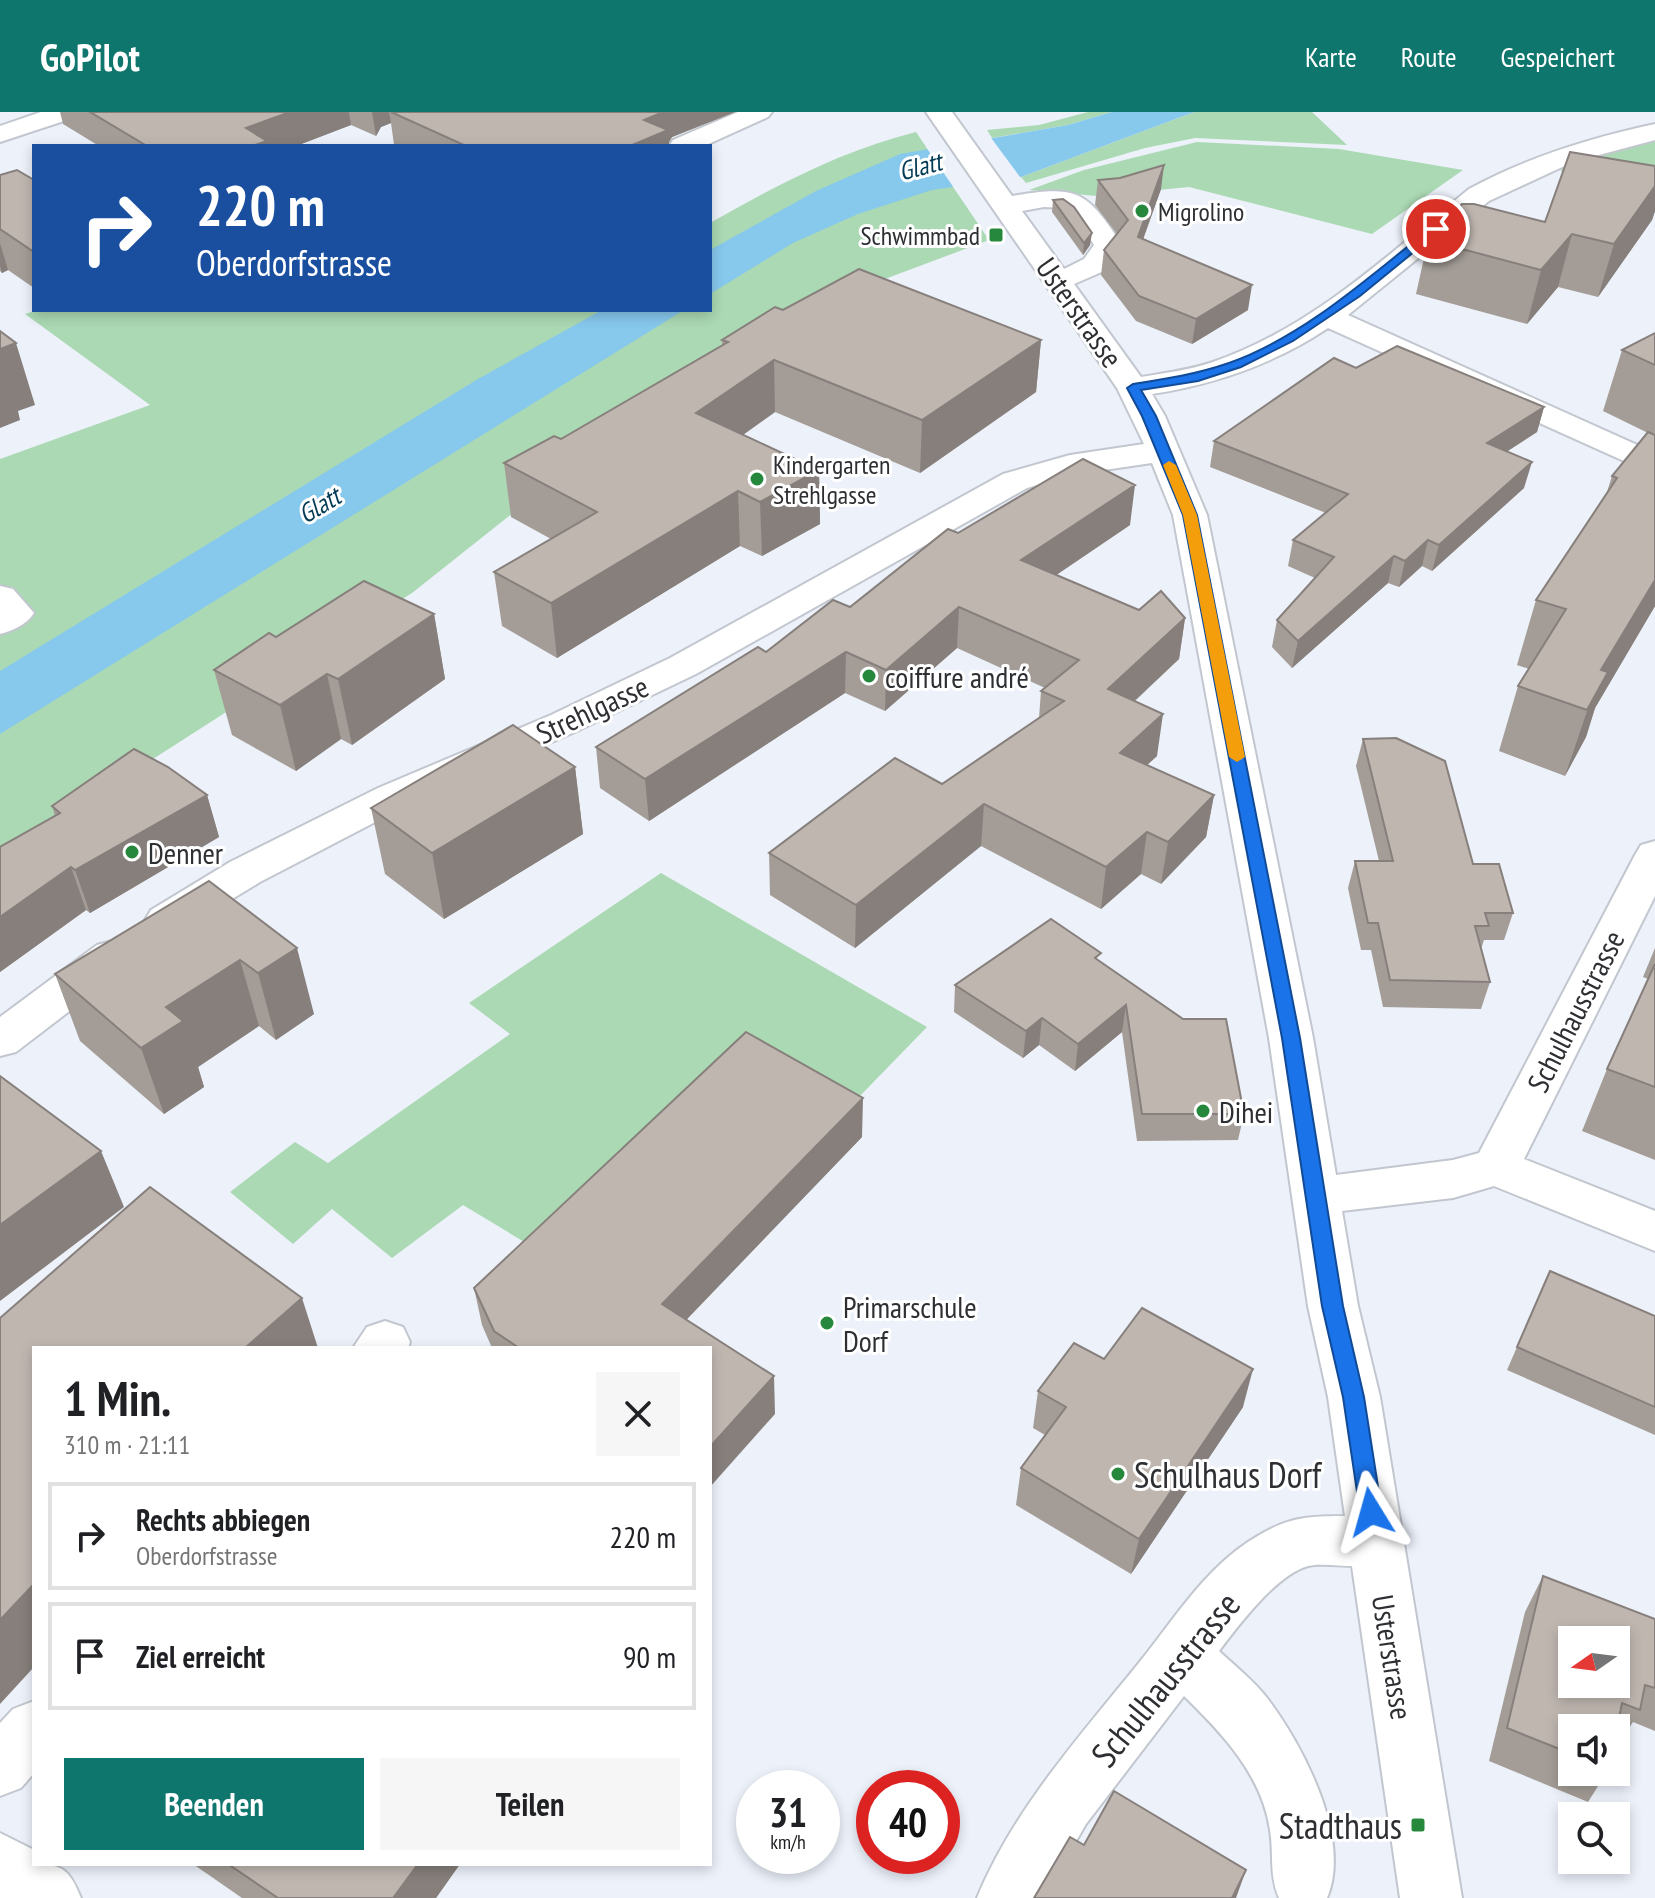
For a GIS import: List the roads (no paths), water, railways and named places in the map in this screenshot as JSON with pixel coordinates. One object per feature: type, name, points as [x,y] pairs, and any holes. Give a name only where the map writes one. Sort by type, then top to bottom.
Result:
[{"type":"street","points":[[0,134],[67,112]]},
{"type":"street","points":[[687,144],[759,112]]},
{"type":"street","name":"Usterstrasse","points":[[939,112],[1133,388],[1190,515],[1288,1022],[1333,1306],[1354,1397],[1431,1898]]},
{"type":"street","points":[[1133,388],[1193,379],[1237,365],[1325,316],[1479,195],[1523,172],[1586,148],[1655,132]]},
{"type":"street","points":[[1523,172],[1556,185]]},
{"type":"street","points":[[999,197],[1073,202],[1080,206],[1108,245],[1104,256],[1092,268],[1057,280]]},
{"type":"street","points":[[1325,316],[1655,465]]},
{"type":"street","name":"Strehlgasse","points":[[0,1040],[122,948],[245,872],[392,797],[564,723],[683,666],[1015,481],[1089,460],[1164,452]]},
{"type":"street","name":"Schulhausstrasse","points":[[1496,1167],[1655,855]]},
{"type":"street","points":[[1315,1196],[1453,1179],[1496,1167],[1655,1232]]},
{"type":"street","name":"Schulhausstrasse","points":[[1008,1898],[1065,1803],[1225,1598],[1266,1561],[1302,1541],[1375,1541]]},
{"type":"street","points":[[1182,1654],[1244,1715],[1274,1757],[1301,1829],[1303,1882]]},
{"type":"street","points":[[0,1767],[32,1731]]},
{"type":"street","points":[[0,1864],[50,1898]]},
{"type":"water","name":"Glatt","points":[[1112,112],[1194,112],[1021,177],[932,190],[858,214],[793,243],[712,293],[712,249],[816,191],[900,154],[1068,125]]},
{"type":"water","name":"Glatt","points":[[598,312],[681,312],[0,734],[0,671],[478,379]]},
{"type":"place","name":"Migrolino","points":[[1142,211]]},
{"type":"place","name":"Schwimmbad","points":[[996,235]]},
{"type":"place","name":"Kindergarten Strehlgasse","points":[[757,479]]},
{"type":"place","name":"coiffure andré","points":[[869,676]]},
{"type":"place","name":"Denner","points":[[132,852]]},
{"type":"place","name":"Dihei","points":[[1203,1111]]},
{"type":"place","name":"Primarschule Dorf","points":[[827,1323]]},
{"type":"place","name":"Schulhaus Dorf","points":[[1118,1474]]},
{"type":"place","name":"Stadthaus","points":[[1418,1825]]}]
